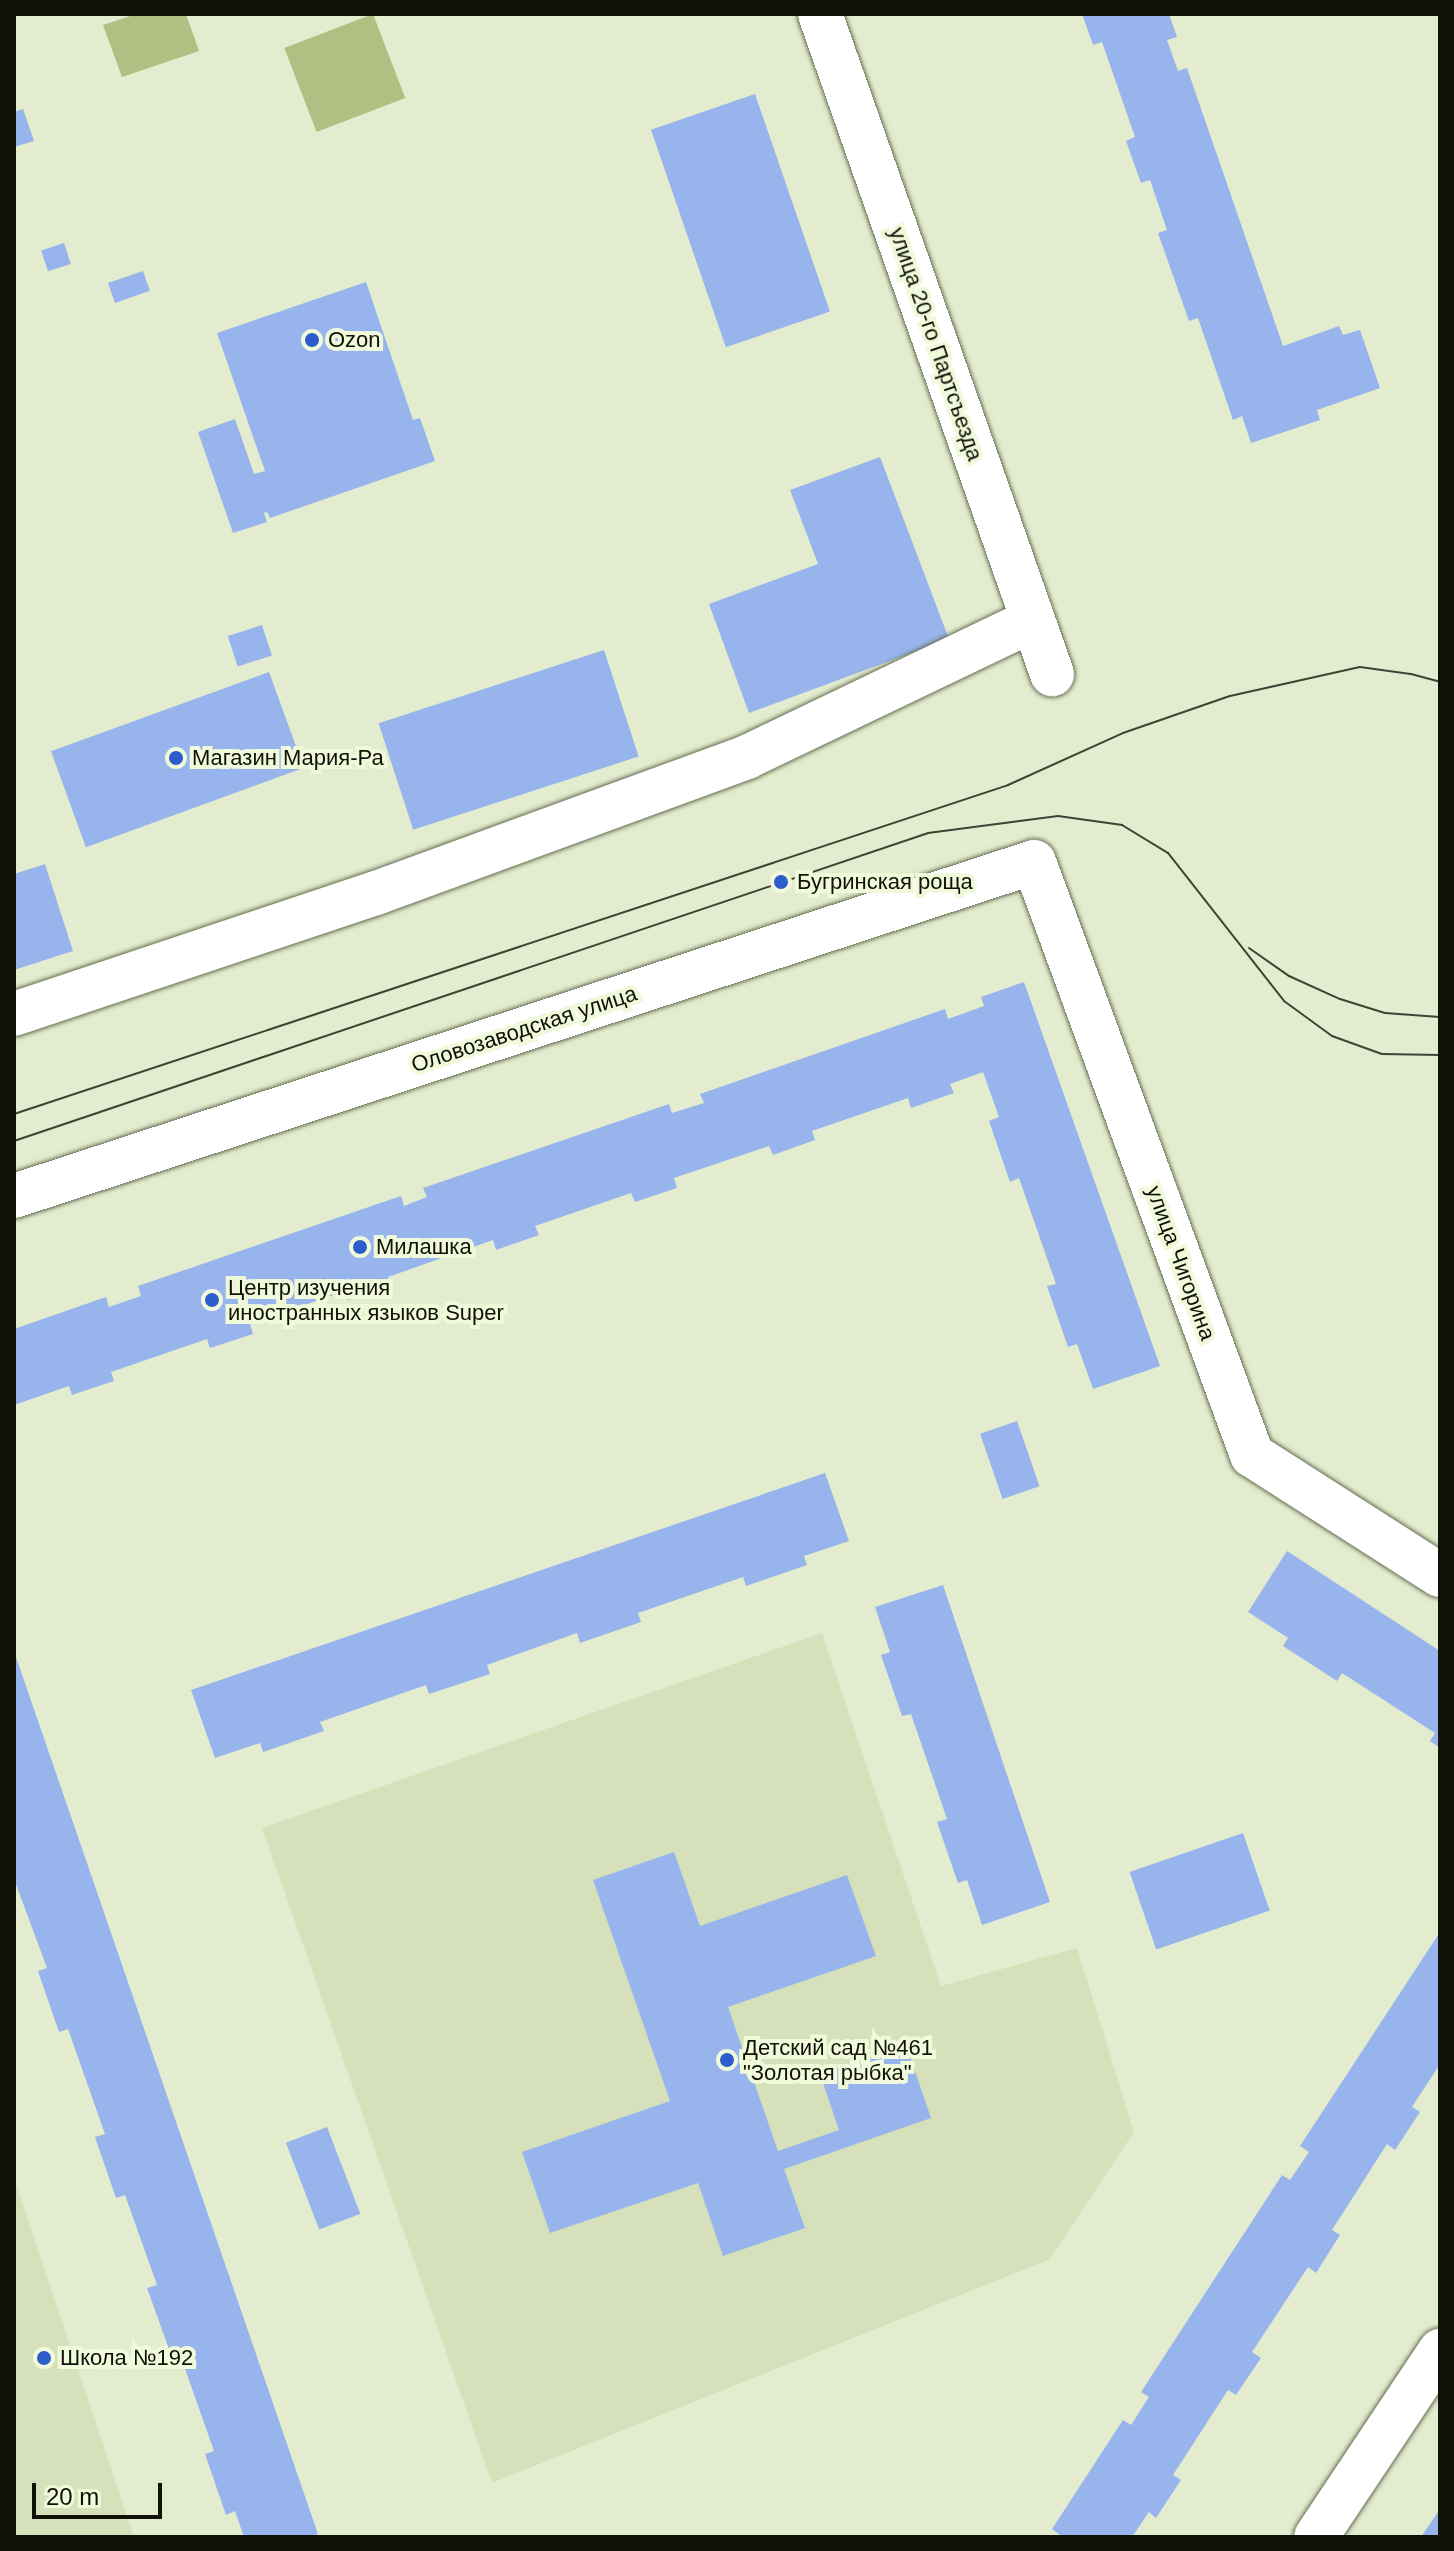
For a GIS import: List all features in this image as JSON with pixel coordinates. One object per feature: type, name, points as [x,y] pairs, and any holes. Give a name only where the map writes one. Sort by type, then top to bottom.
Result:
[{"type":"street","name":"улица 20-го Партсъезда","points":[[820,14],[1052,674]]},
{"type":"street","points":[[14,1014],[376,893],[747,757],[1033,620]]},
{"type":"street","name":"Оловозаводская улица","points":[[14,1196],[1034,862]]},
{"type":"street","name":"улица Чигорина","points":[[1034,862],[1252,1455],[1440,1575]]},
{"type":"street","points":[[1316,2537],[1440,2351]]},
{"type":"shaded area","name":"Детский сад №461 \"Золотая рыбка\"","points":[[822,1633],[941,1986],[1077,1948],[1134,2132],[1050,2259],[492,2483],[262,1828]]},
{"type":"shaded area","name":"Школа №192","points":[[14,2178],[134,2537],[14,2537]]},
{"type":"green space","points":[[136,14],[186,14],[199,51],[122,77],[103,25]]},
{"type":"green space","points":[[373,14],[405,98],[317,132],[284,48]]},
{"type":"building","points":[[1082,14],[1169,14],[1177,37],[1167,40],[1178,71],[1187,68],[1283,346],[1339,326],[1343,335],[1360,330],[1380,388],[1317,410],[1320,420],[1251,443],[1242,416],[1233,420],[1198,318],[1189,321],[1158,233],[1167,230],[1150,180],[1141,183],[1126,141],[1135,137],[1102,42],[1093,45]]},
{"type":"building","points":[[755,94],[830,311],[726,347],[651,130]]},
{"type":"building","points":[[23,109],[34,141],[14,147],[14,112]]},
{"type":"building","points":[[64,243],[71,264],[48,271],[41,250]]},
{"type":"building","points":[[143,271],[150,291],[115,303],[108,283]]},
{"type":"building","points":[[366,282],[413,420],[420,418],[435,461],[270,518],[267,512],[264,513],[267,522],[233,533],[198,432],[235,419],[254,474],[265,471],[217,333]]},
{"type":"building","points":[[880,457],[949,639],[749,713],[709,604],[818,564],[790,490]]},
{"type":"building","points":[[262,625],[272,655],[238,667],[228,636]]},
{"type":"building","points":[[604,650],[639,757],[413,830],[379,723]]},
{"type":"building","name":"Магазин Мария-Ра","points":[[269,672],[304,768],[86,847],[51,751]]},
{"type":"building","points":[[45,864],[73,951],[14,970],[14,874]]},
{"type":"building","points":[[1024,982],[1160,1366],[1093,1389],[1077,1344],[1068,1347],[1047,1286],[1056,1284],[1019,1178],[1010,1182],[989,1121],[999,1117],[983,1072],[950,1084],[954,1093],[911,1108],[908,1098],[812,1131],[815,1140],[773,1155],[769,1146],[674,1178],[677,1188],[635,1202],[631,1193],[535,1226],[539,1235],[496,1250],[493,1240],[388,1277],[391,1286],[348,1300],[345,1291],[250,1324],[253,1334],[210,1348],[207,1339],[111,1372],[114,1381],[72,1395],[69,1386],[14,1405],[14,1329],[106,1297],[109,1307],[141,1296],[138,1286],[401,1196],[404,1206],[427,1197],[423,1188],[669,1104],[672,1113],[704,1103],[700,1094],[945,1009],[948,1019],[984,1006],[981,997]]},
{"type":"building","points":[[1017,1421],[1039,1486],[1003,1499],[980,1434]]},
{"type":"building","points":[[825,1473],[849,1541],[804,1556],[807,1565],[746,1586],[743,1577],[638,1613],[641,1622],[580,1643],[577,1633],[487,1665],[490,1674],[429,1694],[426,1685],[320,1722],[324,1731],[263,1752],[260,1743],[215,1758],[191,1690]]},
{"type":"building","points":[[1287,1551],[1440,1651],[1440,1748],[1430,1741],[1435,1733],[1342,1673],[1337,1681],[1283,1646],[1288,1638],[1248,1612]]},
{"type":"building","points":[[943,1585],[1050,1902],[982,1925],[967,1880],[958,1883],[937,1822],[947,1819],[911,1714],[902,1716],[881,1655],[890,1652],[875,1607]]},
{"type":"building","points":[[15,1654],[318,2534],[309,2537],[244,2537],[235,2511],[226,2515],[205,2454],[214,2451],[177,2346],[169,2349],[147,2288],[157,2285],[125,2195],[116,2198],[95,2137],[105,2134],[68,2029],[59,2032],[38,1971],[47,1968],[14,1879]]},
{"type":"building","points":[[1243,1833],[1270,1911],[1156,1950],[1130,1872]]},
{"type":"building","points":[[674,1852],[700,1926],[847,1875],[876,1956],[728,2007],[778,2151],[839,2130],[820,2074],[906,2045],[931,2118],[784,2169],[805,2228],[723,2256],[698,2183],[550,2233],[522,2152],[670,2101],[593,1880]]},
{"type":"building","points":[[1440,1932],[1440,2064],[1412,2107],[1420,2112],[1395,2150],[1387,2144],[1332,2230],[1340,2235],[1316,2273],[1308,2267],[1252,2352],[1261,2358],[1236,2395],[1228,2390],[1173,2475],[1181,2480],[1156,2518],[1149,2512],[1132,2537],[1063,2537],[1052,2529],[1123,2420],[1131,2425],[1149,2397],[1141,2392],[1282,2175],[1290,2180],[1309,2152],[1300,2146]]},
{"type":"building","points":[[327,2127],[360,2214],[319,2230],[286,2143]]},
{"type":"building","points":[[1440,2509],[1440,2537],[1421,2537]]},
{"type":"tram line","points":[[14,1114],[1008,785],[1123,733],[1230,696],[1360,667],[1411,674],[1440,682]]},
{"type":"tram line","points":[[14,1141],[928,833],[1058,816],[1122,825],[1168,853],[1284,1001],[1332,1036],[1382,1054],[1440,1055]]},
{"type":"tram line","points":[[1249,948],[1289,976],[1340,999],[1385,1013],[1440,1017]]},
{"type":"place","name":"Ozon","points":[[312,340]]},
{"type":"place","name":"Магазин Мария-Ра","points":[[176,758]]},
{"type":"place","name":"Бугринская роща","points":[[781,882]]},
{"type":"place","name":"Милашка","points":[[360,1247]]},
{"type":"place","name":"Центр изучения иностранных языков Super","points":[[212,1300]]},
{"type":"place","name":"Детский сад №461 \"Золотая рыбка\"","points":[[727,2060]]},
{"type":"place","name":"Школа №192","points":[[44,2358]]}]
